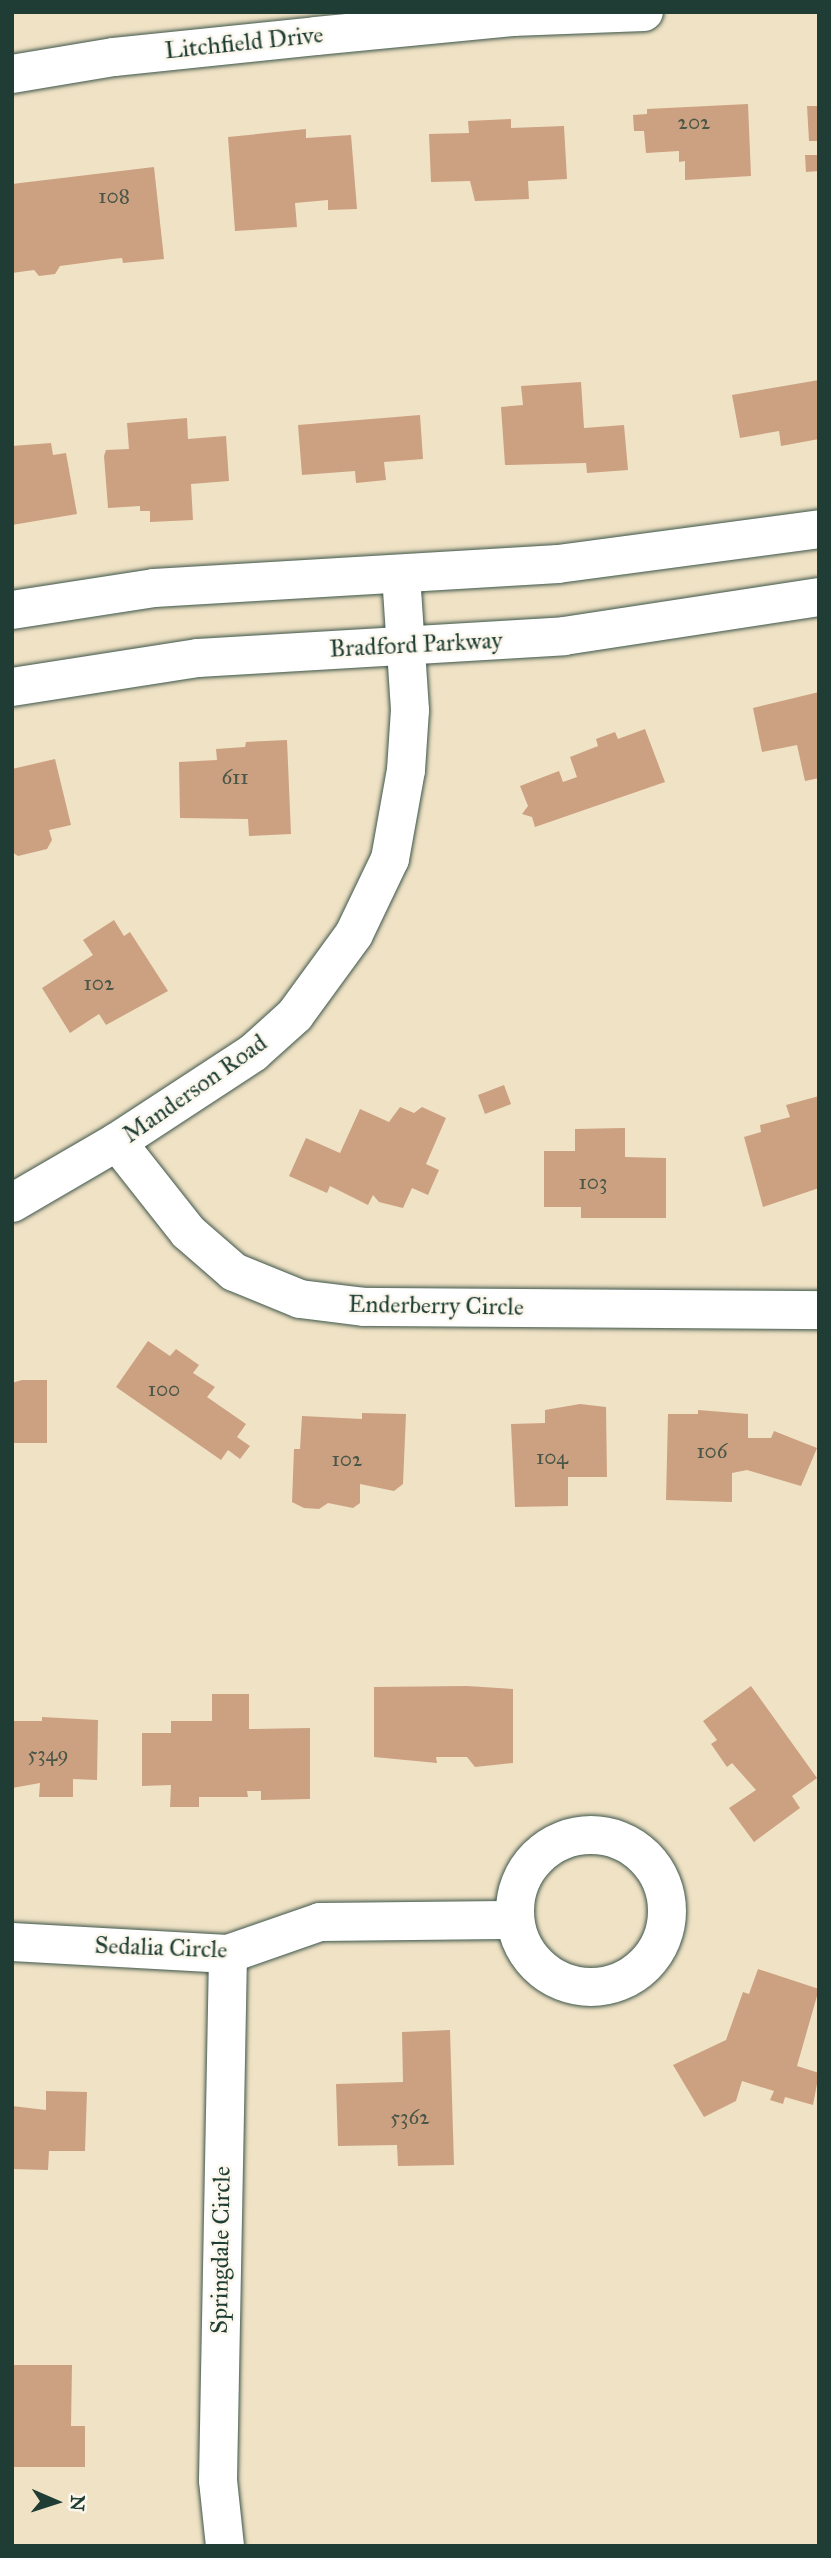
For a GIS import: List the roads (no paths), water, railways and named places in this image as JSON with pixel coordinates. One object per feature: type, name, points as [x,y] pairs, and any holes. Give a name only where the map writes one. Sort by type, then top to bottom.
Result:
[{"type":"street","name":"Litchfield Drive","points":[[12,74],[315,24],[644,12]]},
{"type":"street","points":[[12,610],[154,588],[401,576],[558,564],[819,529]]},
{"type":"street","name":"Manderson Road","points":[[12,1203],[117,1142],[253,1053],[295,1015],[354,934],[390,859],[407,770],[410,710],[401,576]]},
{"type":"street","name":"Bradford Parkway","points":[[12,687],[198,658],[564,636],[819,597]]},
{"type":"street","name":"Enderberry Circle","points":[[117,1142],[188,1232],[234,1272],[300,1300],[365,1307],[819,1310]]},
{"type":"street","name":"Sedalia Circle","points":[[12,1942],[228,1954],[320,1922],[515,1920]]},
{"type":"street","name":"Springdale Circle","points":[[225,2546],[218,2480],[228,1954]]}]
